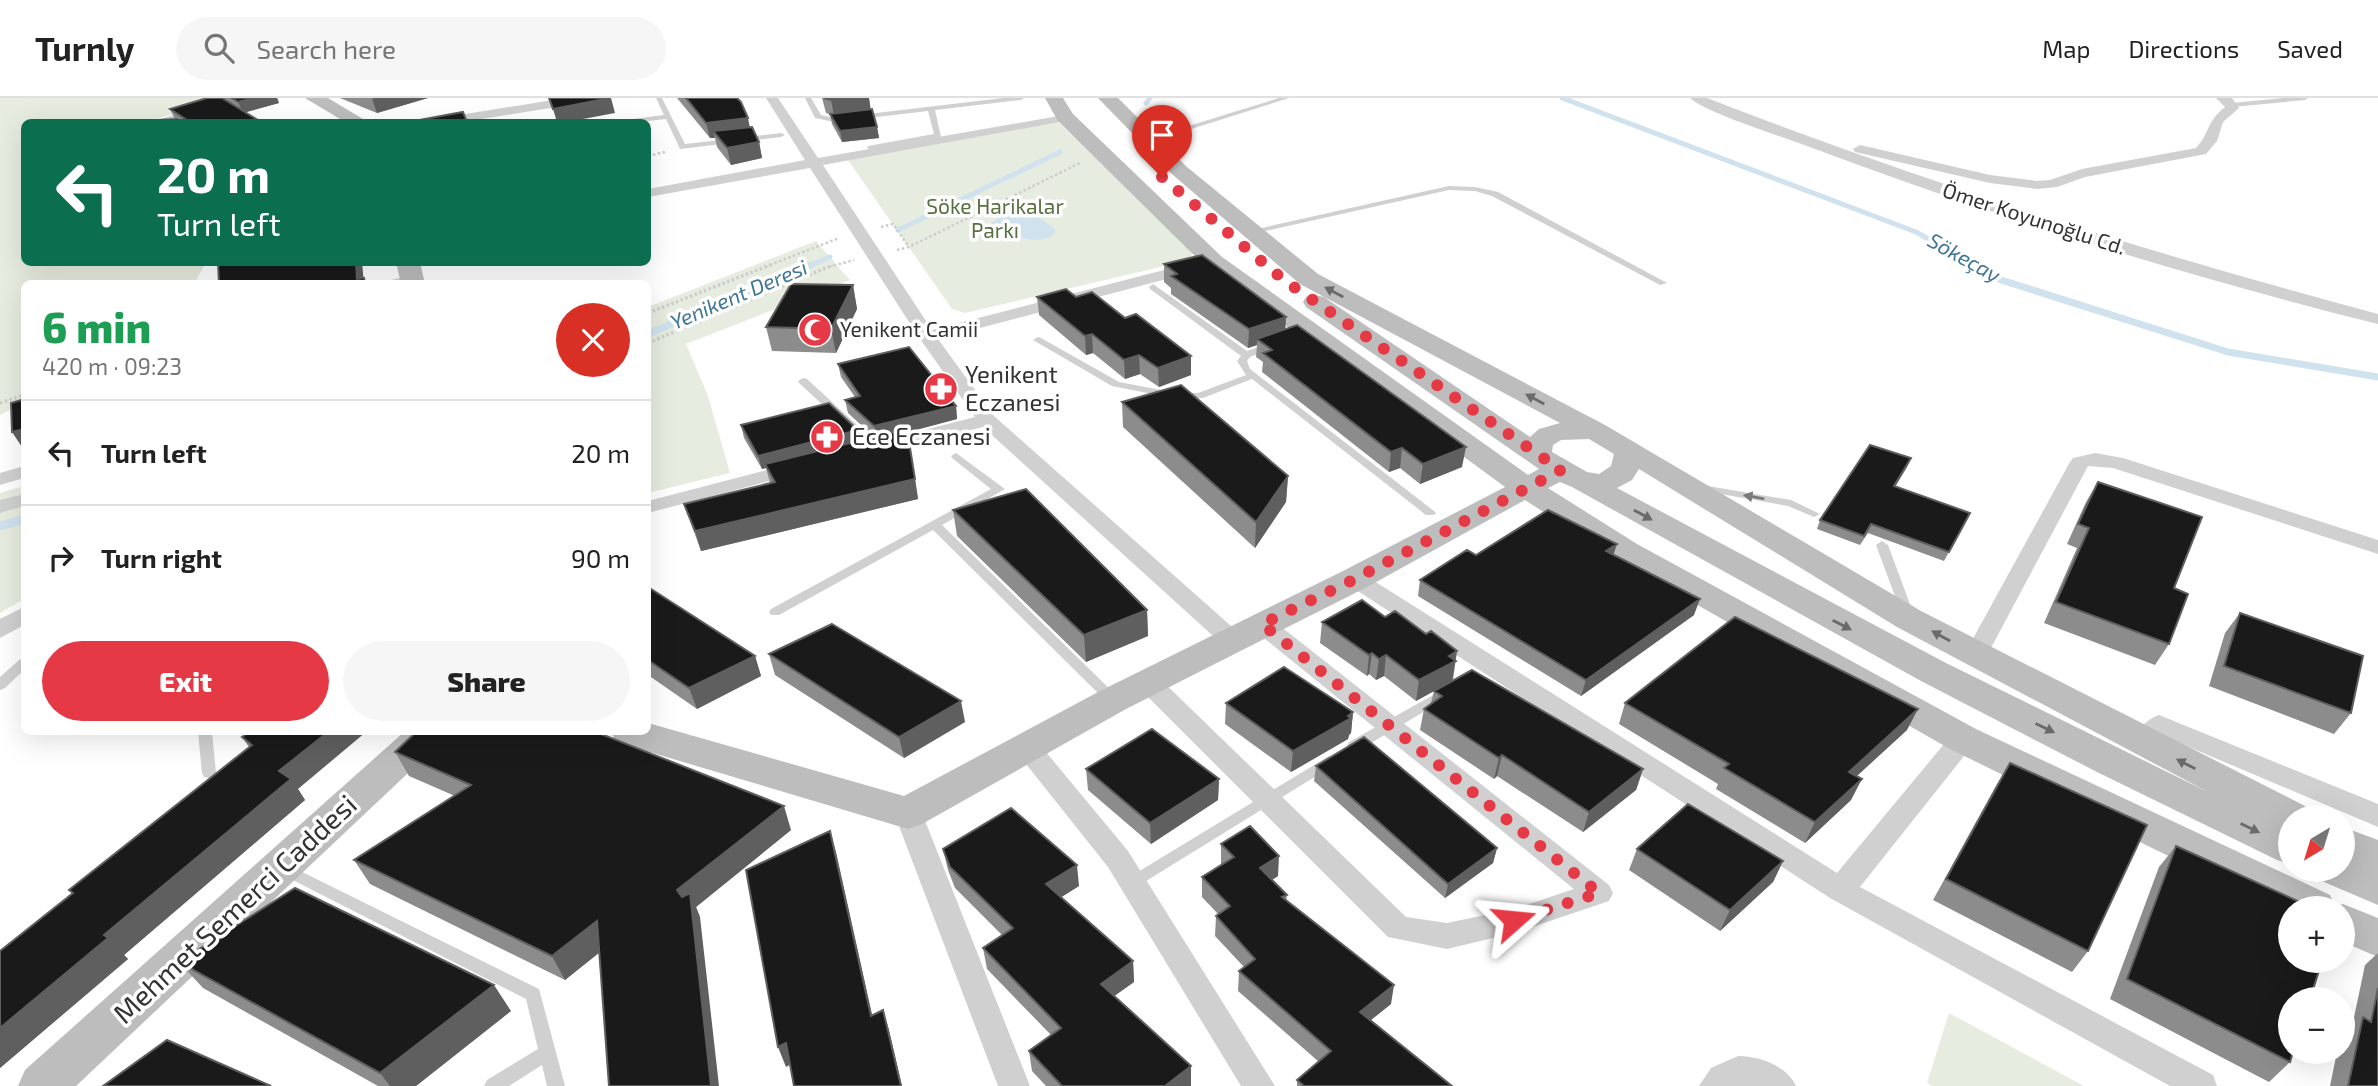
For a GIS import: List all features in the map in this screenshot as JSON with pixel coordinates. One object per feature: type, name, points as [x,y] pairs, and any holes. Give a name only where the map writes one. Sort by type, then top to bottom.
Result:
[{"type":"main road","points":[[1088,98],[1100,115],[1162,177],[1285,281],[1552,473],[1626,551],[1963,740],[2290,896]]},
{"type":"main road","points":[[1108,98],[1180,171],[1309,279],[1628,450],[1909,619],[2143,743],[2278,810]]},
{"type":"main road","points":[[319,99],[353,119]]},
{"type":"main road","points":[[1060,107],[1214,262],[1303,334],[1552,473],[1810,608],[2015,713],[2278,842]]},
{"type":"main road","points":[[1552,473],[1536,448],[1541,440],[1550,434],[1563,431],[1595,432]]},
{"type":"main road","points":[[639,735],[908,813],[1113,700],[1355,579],[1552,473],[1611,480],[1622,475],[1630,460],[1628,450]]},
{"type":"main road","name":"Mehmet Semerci Caddesi","points":[[42,1086],[425,735]]},
{"type":"main road","points":[[2356,849],[2378,859]]},
{"type":"main road","points":[[2356,878],[2378,888]]},
{"type":"main road","points":[[2355,927],[2378,938]]},
{"type":"street","points":[[460,119],[589,98]]},
{"type":"street","points":[[772,98],[927,336],[987,420],[1231,639]]},
{"type":"street","name":"Ömer Koyunoğlu Cd.","points":[[1696,98],[1816,145],[2045,225],[2378,318]]},
{"type":"street","points":[[1816,145],[1848,146],[2009,182],[2052,184],[2082,173],[2201,151],[2210,141],[2217,120],[2231,110],[2227,102]]},
{"type":"street","points":[[651,192],[813,163],[1060,107]]},
{"type":"street","points":[[927,336],[1214,262]]},
{"type":"street","points":[[849,455],[987,420]]},
{"type":"street","points":[[1976,655],[2080,462],[2095,459],[2116,462],[2378,547]]},
{"type":"street","points":[[651,505],[822,462]]},
{"type":"street","points":[[0,479],[21,473]]},
{"type":"street","points":[[0,507],[21,501]]},
{"type":"street","points":[[1355,579],[1487,671],[1840,890],[2201,1086]]},
{"type":"street","points":[[0,630],[21,617]]},
{"type":"street","points":[[1148,682],[1398,928],[1447,936],[1514,920],[1599,893],[1262,624]]},
{"type":"street","points":[[2143,743],[2159,724],[2378,816]]},
{"type":"street","points":[[1840,890],[1963,740]]},
{"type":"street","points":[[1027,747],[1118,859],[1259,1086]]},
{"type":"street","points":[[908,813],[1014,1086]]},
{"type":"street","points":[[1715,1086],[1723,1077],[1742,1070],[1763,1074],[1780,1086]]},
{"type":"lane","points":[[659,98],[683,147],[781,135]]},
{"type":"lane","points":[[808,98],[818,116],[834,120],[1021,98]]},
{"type":"lane","points":[[937,98],[940,107]]},
{"type":"lane","points":[[1147,140],[1286,98]]},
{"type":"lane","points":[[2227,102],[2305,98]]},
{"type":"lane","points":[[165,119],[202,109]]},
{"type":"lane","points":[[871,148],[938,135],[931,109]]},
{"type":"lane","points":[[651,119],[668,117]]},
{"type":"lane","points":[[1252,231],[1449,188],[1475,189],[1495,194],[1663,283]]},
{"type":"lane","points":[[393,280],[411,275]]},
{"type":"lane","points":[[1153,287],[1246,355]]},
{"type":"lane","points":[[1038,340],[1116,384],[1177,396],[1199,396],[1254,376]]},
{"type":"lane","points":[[1246,355],[1284,341]]},
{"type":"lane","points":[[1246,355],[1243,365],[1254,376],[1430,513]]},
{"type":"lane","points":[[803,381],[876,448]]},
{"type":"lane","points":[[775,612],[999,489],[956,456]]},
{"type":"lane","points":[[1692,487],[1791,503],[1814,514]]},
{"type":"lane","points":[[934,524],[1113,700]]},
{"type":"lane","points":[[1882,545],[1909,619]]},
{"type":"lane","points":[[0,685],[21,666]]},
{"type":"lane","points":[[1133,882],[1388,725],[1458,687]]},
{"type":"lane","points":[[205,735],[209,773]]},
{"type":"lane","points":[[280,867],[533,994],[556,1086]]},
{"type":"lane","points":[[493,1086],[547,1053]]},
{"type":"path","points":[[651,312],[858,232],[893,224],[909,247]]},
{"type":"path","points":[[0,403],[21,396]]},
{"type":"green space","points":[[0,98],[206,98],[215,103],[154,119],[21,119],[21,266],[204,266],[196,280],[21,280],[21,404],[0,415]]},
{"type":"green space","name":"Söke Harikalar Parkı","points":[[1058,122],[1193,251],[1190,260],[965,313],[952,309],[848,160]]},
{"type":"green space","points":[[816,241],[850,280],[686,344],[708,396],[730,473],[651,492],[651,306]]},
{"type":"green space","points":[[21,487],[21,601],[0,613],[0,493]]},
{"type":"green space","points":[[1949,1013],[2084,1086],[1932,1086],[1927,1083]]},
{"type":"water","points":[[1012,209],[1036,217],[1056,231],[1050,237],[1033,239],[984,228]]},
{"type":"building","points":[[207,98],[222,98],[256,119],[185,119],[170,109]]},
{"type":"building","points":[[232,98],[254,98],[238,102]]},
{"type":"building","points":[[549,98],[610,98],[553,109]]},
{"type":"building","points":[[686,98],[737,98],[748,118],[706,123]]},
{"type":"building","points":[[872,109],[877,127],[840,131],[830,114]]},
{"type":"building","points":[[463,112],[466,119],[424,119]]},
{"type":"building","points":[[752,127],[759,142],[727,148],[713,131]]},
{"type":"building","points":[[1202,255],[1286,317],[1249,329],[1171,276],[1177,274],[1164,264]]},
{"type":"building","points":[[218,266],[356,266],[357,279],[364,280],[219,280]]},
{"type":"building","points":[[791,284],[853,285],[831,329],[766,327]]},
{"type":"building","points":[[1066,289],[1076,297],[1092,292],[1125,318],[1136,314],[1191,356],[1158,368],[1139,355],[1124,360],[1092,334],[1085,336],[1037,297]]},
{"type":"building","points":[[1297,325],[1466,447],[1423,464],[1402,448],[1391,452],[1263,353],[1272,350],[1257,339]]},
{"type":"building","points":[[909,347],[956,406],[874,426],[845,400],[860,396],[838,364]]},
{"type":"building","points":[[1181,385],[1288,476],[1256,522],[1122,402]]},
{"type":"building","points":[[21,400],[21,430],[12,432],[11,403]]},
{"type":"building","points":[[829,403],[858,430],[758,456],[741,425]]},
{"type":"building","points":[[907,429],[915,479],[695,531],[684,504],[775,482],[765,464]]},
{"type":"building","points":[[1870,445],[1911,458],[1894,486],[1970,513],[1949,552],[1871,524],[1864,536],[1820,520]]},
{"type":"building","points":[[2098,482],[2202,517],[2174,588],[2188,594],[2169,644],[2056,602],[2089,528],[2078,524]]},
{"type":"building","points":[[1026,489],[1147,610],[1084,635],[953,510]]},
{"type":"building","points":[[1548,510],[1617,544],[1606,551],[1700,599],[1586,680],[1420,580],[1467,550],[1476,555]]},
{"type":"building","points":[[651,589],[755,656],[689,688],[651,662]]},
{"type":"building","points":[[1362,600],[1385,617],[1395,611],[1426,634],[1431,631],[1457,651],[1449,656],[1456,661],[1419,680],[1386,655],[1379,659],[1372,653],[1369,655],[1322,622]]},
{"type":"building","points":[[2240,613],[2363,656],[2351,713],[2224,666]]},
{"type":"building","points":[[1735,617],[1918,709],[1849,772],[1862,779],[1815,822],[1724,768],[1729,764],[1625,703]]},
{"type":"building","points":[[832,624],[961,701],[899,737],[769,654]]},
{"type":"building","points":[[1284,667],[1353,712],[1348,716],[1351,718],[1293,751],[1226,703]]},
{"type":"building","points":[[1472,670],[1643,769],[1589,812],[1502,755],[1499,758],[1424,709],[1442,696],[1434,691]]},
{"type":"building","points":[[1152,729],[1219,779],[1150,823],[1086,769]]},
{"type":"building","points":[[324,735],[279,771],[291,779],[104,935],[108,938],[0,1028],[0,951],[73,893],[69,890],[252,745],[242,737]]},
{"type":"building","points":[[413,735],[604,735],[784,806],[677,890],[682,897],[690,893],[711,1086],[609,1086],[597,921],[552,956],[354,860],[471,785],[395,752]]},
{"type":"building","points":[[1364,737],[1497,848],[1448,884],[1316,766]]},
{"type":"building","points":[[2010,763],[2147,825],[2088,951],[1946,879]]},
{"type":"building","points":[[1688,804],[1783,861],[1730,910],[1637,849]]},
{"type":"building","points":[[1011,808],[1077,865],[1046,884],[1133,961],[1101,984],[1191,1066],[1165,1086],[1062,1086],[1029,1051],[1061,1028],[983,948],[1013,928],[950,867],[943,849]]},
{"type":"building","points":[[1250,826],[1279,856],[1260,868],[1287,895],[1282,897],[1394,985],[1360,1012],[1452,1086],[1304,1086],[1297,1080],[1331,1051],[1239,971],[1255,959],[1216,916],[1230,906],[1202,877],[1234,857],[1221,844]]},
{"type":"building","points":[[830,831],[871,1016],[883,1010],[901,1086],[794,1086],[786,1043],[778,1047],[746,870]]},
{"type":"building","points":[[2176,846],[2286,896],[2278,896],[2278,973],[2318,973],[2314,987],[2278,987],[2278,1056],[2127,979]]},
{"type":"building","points":[[295,888],[494,985],[380,1073],[179,962]]},
{"type":"building","points":[[2378,988],[2378,1086],[2348,1086],[2353,1064],[2355,1064],[2363,1017],[2371,1022]]},
{"type":"building","points":[[167,1040],[271,1086],[103,1086]]},
{"type":"waterway","points":[[1146,103],[1150,98]]},
{"type":"waterway","name":"Sökeçay","points":[[1562,98],[1916,232],[1977,267]]},
{"type":"waterway","points":[[898,230],[1060,152]]},
{"type":"waterway","name":"Yenikent Deresi","points":[[807,267],[830,257]]},
{"type":"waterway","name":"Yenikent Deresi","points":[[651,333],[811,265]]},
{"type":"waterway","name":"Sökeçay","points":[[1974,265],[1998,279],[2228,352],[2378,377]]},
{"type":"waterway","name":"Yenikent Deresi","points":[[0,526],[21,520]]},
{"type":"place","name":"Yenikent Camii","points":[[815,330]]},
{"type":"place","name":"Yenikent Eczanesi","points":[[941,389]]},
{"type":"place","name":"Ece Eczanesi","points":[[827,437]]},
{"type":"route","points":[[1162,177],[1285,281],[1561,470],[1355,579],[1262,624],[1599,893],[1514,920]]}]
